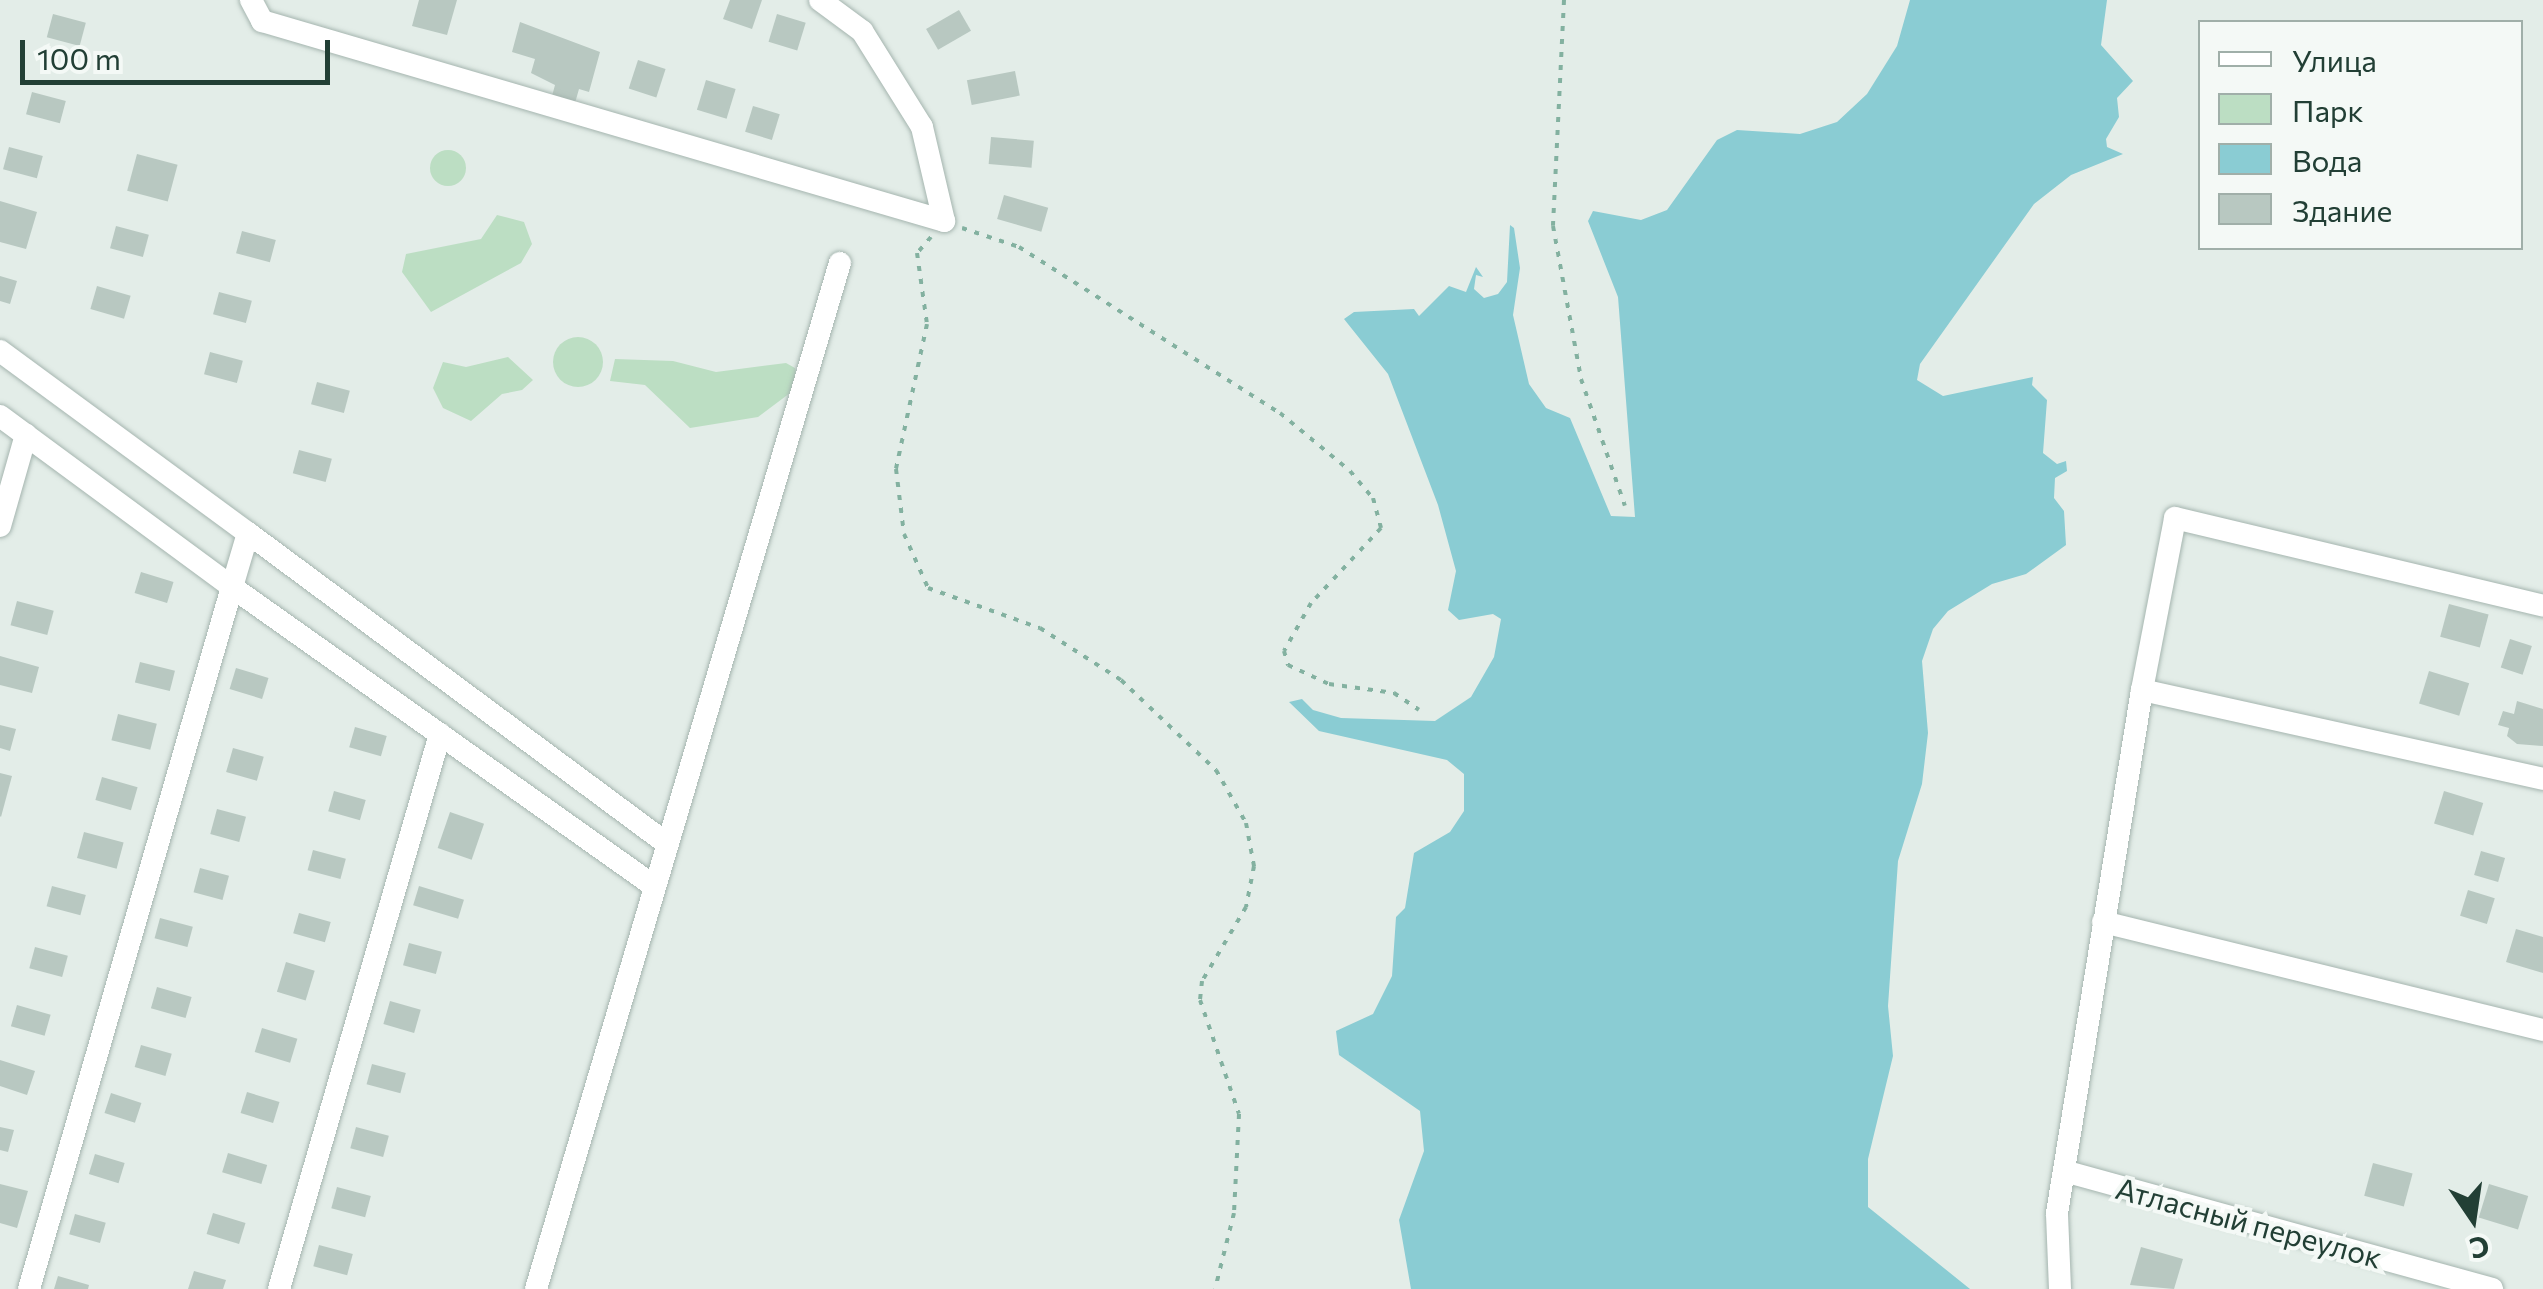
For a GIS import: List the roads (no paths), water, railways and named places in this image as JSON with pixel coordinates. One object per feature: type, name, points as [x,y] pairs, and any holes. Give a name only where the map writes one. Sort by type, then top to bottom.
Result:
[{"type":"street","points":[[251,0],[262,21],[944,222],[922,127],[862,31],[820,0]]},
{"type":"street","points":[[536,1289],[840,263]]},
{"type":"street","points":[[0,351],[666,843]]},
{"type":"street","points":[[0,416],[232,587],[654,886]]},
{"type":"street","points":[[0,526],[26,435]]},
{"type":"street","points":[[2060,1289],[2057,1213],[2142,690],[2175,518],[2543,606]]},
{"type":"street","points":[[29,1289],[248,533]]},
{"type":"street","points":[[2142,690],[2448,753],[2543,780]]},
{"type":"street","points":[[279,1289],[440,734]]},
{"type":"street","points":[[2103,922],[2543,1030]]},
{"type":"street","name":"Атласный переулок","points":[[2064,1171],[2492,1289]]},
{"type":"water","points":[[1910,0],[2107,0],[2101,45],[2133,81],[2117,98],[2119,117],[2106,139],[2107,147],[2123,154],[2071,175],[2034,204],[1920,364],[1917,380],[1943,396],[2033,377],[2032,385],[2047,400],[2043,453],[2057,464],[2066,461],[2067,471],[2055,478],[2054,498],[2064,511],[2066,545],[2026,574],[1992,584],[1948,611],[1933,629],[1922,661],[1928,733],[1922,784],[1898,861],[1888,1006],[1893,1056],[1868,1159],[1868,1207],[1970,1289],[1411,1289],[1399,1220],[1424,1151],[1420,1111],[1339,1055],[1336,1031],[1373,1014],[1392,976],[1396,917],[1405,908],[1414,853],[1450,832],[1464,811],[1464,774],[1447,760],[1319,731],[1289,702],[1302,699],[1313,710],[1341,718],[1435,721],[1471,697],[1494,657],[1501,619],[1493,614],[1459,620],[1448,610],[1456,571],[1438,505],[1388,374],[1344,319],[1354,312],[1414,309],[1419,316],[1449,286],[1466,292],[1476,267],[1483,277],[1476,275],[1474,289],[1484,298],[1498,294],[1507,282],[1510,225],[1514,228],[1520,268],[1513,315],[1529,384],[1546,408],[1570,418],[1611,516],[1635,517],[1618,297],[1588,221],[1593,211],[1641,220],[1667,210],[1717,140],[1737,130],[1800,134],[1837,122],[1867,94],[1897,46]]}]
